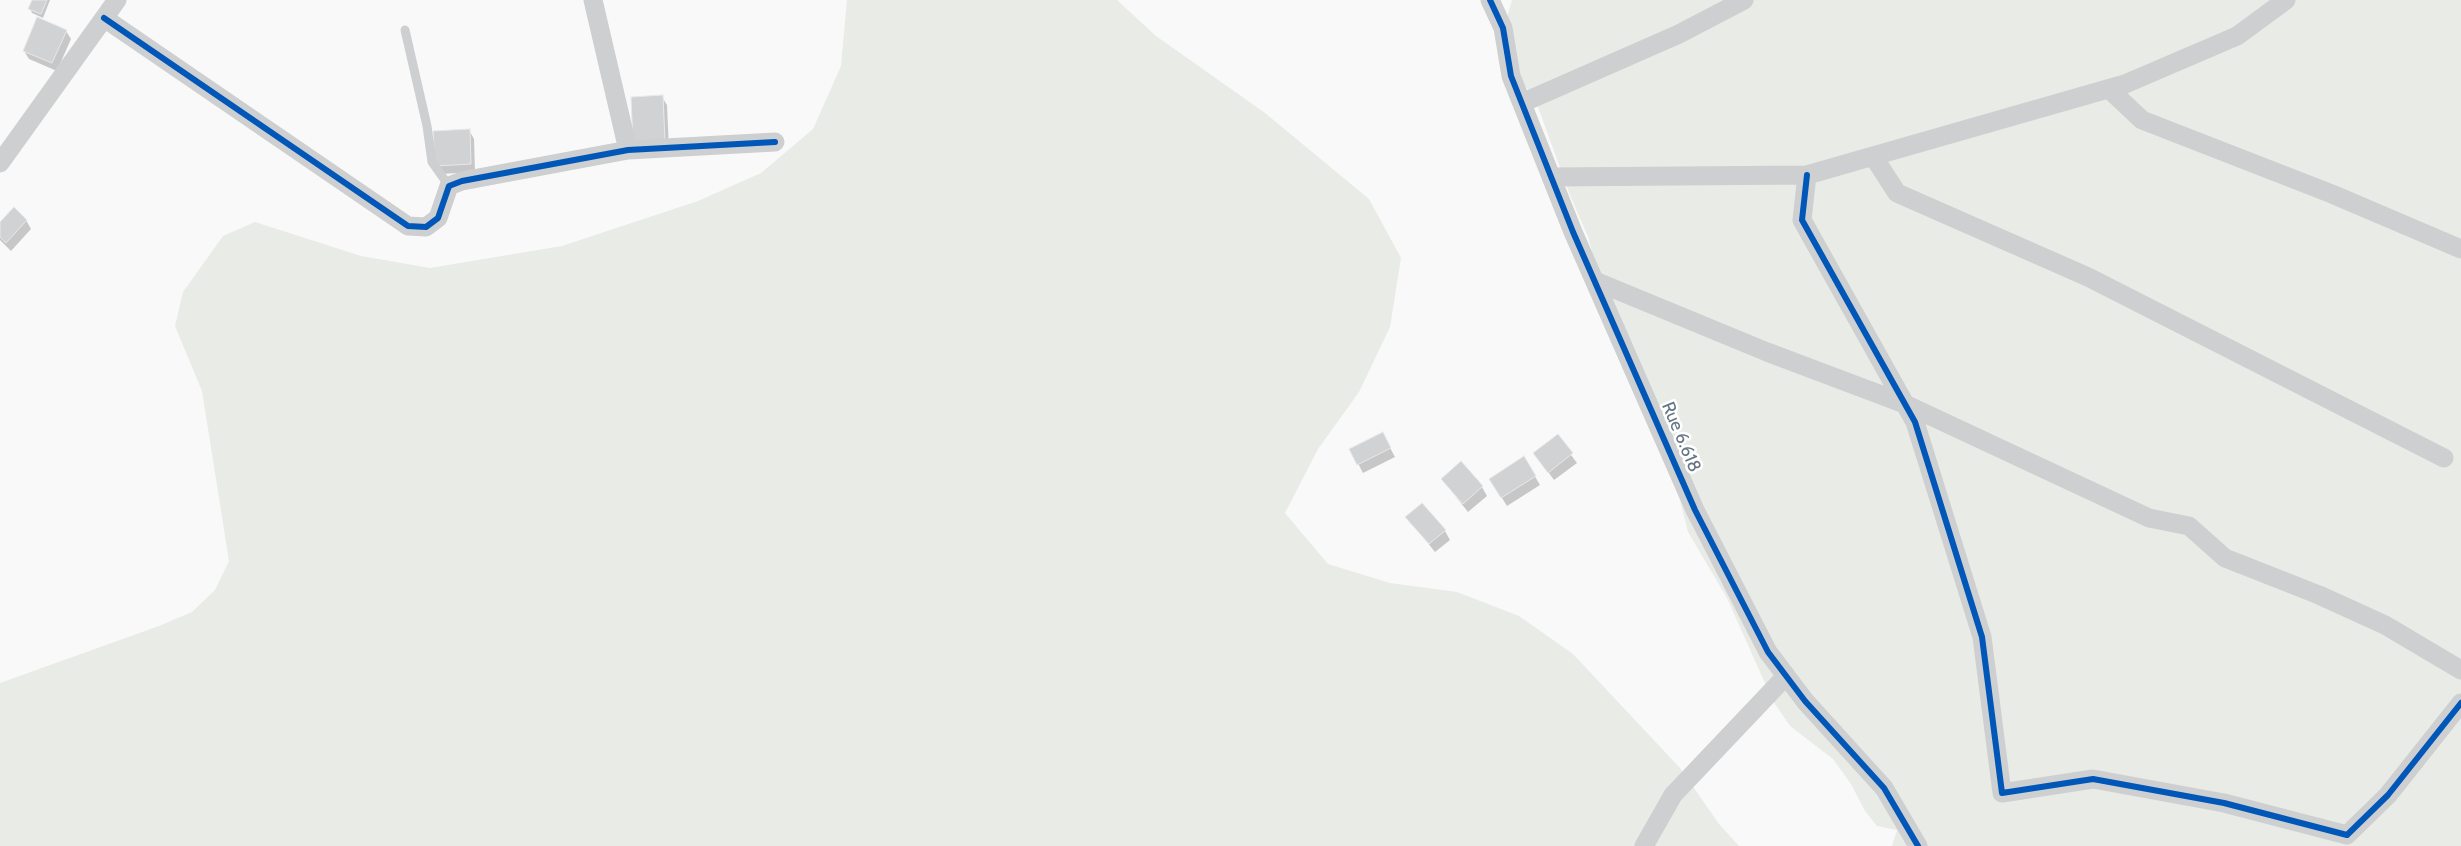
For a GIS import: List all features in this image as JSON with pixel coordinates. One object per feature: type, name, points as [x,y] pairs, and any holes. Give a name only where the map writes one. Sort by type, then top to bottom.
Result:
[{"type":"street","points":[[0,163],[117,0]]},
{"type":"street","points":[[593,0],[628,150]]},
{"type":"street","name":"Rue 6.618","points":[[1490,0],[1503,28],[1511,76],[1551,177],[1695,510],[1768,652],[1805,701],[1884,788],[1918,846]]},
{"type":"street","points":[[1522,103],[1679,34],[1744,0]]},
{"type":"street","points":[[1551,177],[1807,175],[2125,84],[2237,36],[2286,0]]},
{"type":"street","points":[[104,18],[408,226],[426,228],[438,218],[449,186],[462,181],[628,150],[775,142]]},
{"type":"street","points":[[2109,89],[2142,120],[2332,194],[2461,249]]},
{"type":"street","points":[[1873,156],[1897,193],[2088,277],[2444,458]]},
{"type":"street","points":[[1807,175],[1802,220],[1915,422],[1982,637],[2002,793],[2093,779],[2224,802],[2347,835],[2388,795],[2461,703]]},
{"type":"street","points":[[1595,281],[1767,352],[1905,404],[2149,518],[2188,526],[2225,558],[2319,595],[2385,625],[2461,670]]},
{"type":"street","points":[[1644,846],[1673,795],[1786,676]]},
{"type":"lane","points":[[405,30],[427,126],[432,162],[449,186]]},
{"type":"shaded area","points":[[847,0],[1117,0],[1156,36],[1265,113],[1369,199],[1401,258],[1390,327],[1359,392],[1318,449],[1285,513],[1328,564],[1390,583],[1457,592],[1519,616],[1573,654],[1680,768],[1719,824],[1739,846],[0,846],[0,683],[159,626],[192,612],[215,590],[229,561],[202,391],[175,326],[183,292],[223,236],[255,222],[361,256],[430,268],[562,246],[698,201],[761,173],[813,129],[841,66]]},
{"type":"shaded area","points":[[1512,0],[2461,0],[2461,846],[1892,846],[1897,830],[1877,826],[1865,811],[1851,784],[1833,759],[1790,726],[1773,701],[1727,598],[1688,532],[1674,476],[1593,256],[1589,239],[1570,195],[1534,96],[1524,85],[1509,54],[1508,14]]},
{"type":"building","points":[[32,0],[47,0],[41,14],[28,9]]},
{"type":"building","points":[[37,17],[67,30],[52,63],[23,51]]},
{"type":"building","points":[[663,95],[665,142],[633,143],[631,97]]},
{"type":"building","points":[[470,129],[471,164],[435,166],[433,131]]},
{"type":"building","points":[[14,207],[27,220],[6,243],[0,237],[0,222]]},
{"type":"building","points":[[1383,432],[1391,448],[1357,465],[1349,449]]},
{"type":"building","points":[[1558,434],[1573,453],[1548,473],[1533,453]]},
{"type":"building","points":[[1524,456],[1536,476],[1501,498],[1489,479]]},
{"type":"building","points":[[1461,461],[1483,486],[1463,504],[1441,479]]},
{"type":"building","points":[[1422,503],[1446,530],[1429,544],[1405,517]]},
{"type":"cycle path","points":[[1490,0],[1503,28],[1511,76],[1573,232],[1695,510],[1768,652],[1805,701],[1884,788],[1918,846]]},
{"type":"cycle path","points":[[104,18],[408,226],[426,227],[438,218],[449,186],[462,181],[628,150],[775,142]]},
{"type":"cycle path","points":[[1807,175],[1802,220],[1915,422],[1982,637],[2002,793],[2093,779],[2224,803],[2347,835],[2388,795],[2461,703]]}]
